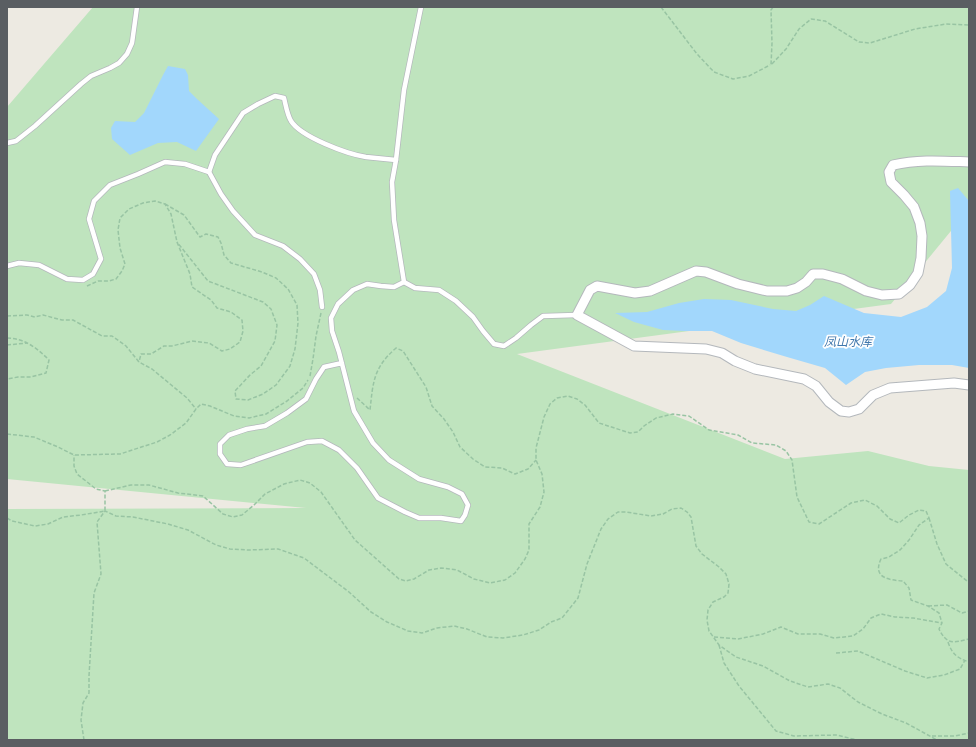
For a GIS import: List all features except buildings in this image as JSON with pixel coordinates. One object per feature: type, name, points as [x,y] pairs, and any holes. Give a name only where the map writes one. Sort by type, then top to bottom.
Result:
[{"type":"street","points":[[969,162],[924,160],[906,162],[893,165],[889,172],[891,182],[914,207],[920,223],[922,236],[921,258],[918,273],[910,284],[899,294],[882,296],[866,291],[842,279],[823,274],[813,274],[806,282],[797,288],[786,291],[767,291],[738,284],[706,272],[696,271],[650,291],[635,293],[597,286],[590,290],[577,315],[634,346],[706,349],[722,352],[735,361],[755,369],[804,379],[816,386],[829,402],[840,411],[849,412],[859,409],[873,394],[890,388],[954,383],[969,385]]},
{"type":"lane","points":[[7,143],[16,141],[35,126],[91,76],[119,63],[127,54],[132,43],[137,7]]},
{"type":"lane","points":[[404,282],[394,220],[392,182],[404,90],[421,7]]},
{"type":"lane","points":[[209,172],[215,155],[243,113],[275,96],[284,98],[286,111],[292,123],[305,133],[336,148],[364,156],[396,160]]},
{"type":"lane","points":[[7,266],[19,263],[39,265],[67,279],[83,280],[93,274],[101,259],[89,219],[94,201],[110,184],[165,162],[185,164],[209,172],[221,194],[233,211],[255,235],[282,246],[300,259],[314,274],[320,290],[322,308]]},
{"type":"lane","points":[[404,282],[415,288],[439,290],[456,301],[473,317],[494,344],[504,346],[543,316],[577,315]]},
{"type":"lane","points":[[342,362],[324,367],[306,399],[287,413],[265,426],[247,429],[229,435],[220,444],[220,454],[227,464],[240,465],[307,442],[322,441],[340,450],[357,468],[378,498],[420,518],[441,518],[461,521],[465,515],[468,505],[462,494],[448,487],[419,479],[389,460],[373,443],[354,412],[342,362],[332,331],[331,318],[338,304],[353,290],[367,284],[394,287],[404,282]]},
{"type":"path","points":[[661,7],[697,54],[714,72],[733,79],[749,76],[771,65],[786,49],[799,29],[811,19],[825,21],[859,42],[870,43],[916,29],[946,24],[969,25]]},
{"type":"path","points":[[771,65],[772,44],[770,10],[773,7]]},
{"type":"path","points":[[76,280],[87,286],[98,281],[109,281],[116,279],[122,271],[125,264],[120,248],[118,230],[120,218],[129,209],[143,203],[155,201],[165,204],[184,215],[200,237],[206,234],[218,237],[224,255],[231,263],[262,272],[276,278],[288,290],[297,305],[298,323],[295,349],[290,366],[276,385],[263,394],[248,400],[236,399],[235,391],[261,366],[275,340],[277,325],[271,309],[264,302],[208,281],[177,242]]},
{"type":"path","points":[[139,362],[141,354],[151,354],[164,346],[172,346],[192,341],[209,343],[222,351],[230,349],[240,342],[243,331],[242,320],[231,312],[217,308],[211,300],[192,287],[190,274],[177,242],[171,214],[165,204]]},
{"type":"path","points":[[7,434],[19,434],[34,437],[74,455],[120,454],[157,442],[170,435],[186,422],[201,404],[234,416],[249,418],[266,414],[288,401],[303,388],[310,376],[322,308]]},
{"type":"path","points":[[7,316],[27,315],[35,317],[43,315],[62,320],[73,320],[102,336],[112,336],[126,346],[139,362],[152,369],[187,398],[196,409]]},
{"type":"path","points":[[7,338],[14,338],[29,343],[49,360],[46,373],[31,377],[7,379]]},
{"type":"path","points":[[7,345],[29,343]]},
{"type":"path","points":[[349,390],[370,410],[373,382],[379,366],[396,348],[403,351],[426,387],[432,406],[453,432],[460,447],[473,459],[485,467],[502,468],[516,474],[528,469],[536,460]]},
{"type":"path","points":[[74,455],[74,466],[77,474],[96,489],[106,491],[131,485],[149,485],[203,496],[223,514],[233,517],[242,515],[265,494],[284,484],[300,480],[310,483],[321,492],[355,540],[399,579],[406,581],[414,579],[429,570],[441,568],[457,570],[474,580],[490,583],[505,580],[515,572],[525,559],[529,550],[529,524],[540,507],[544,492],[542,474],[536,460],[536,448],[544,417],[550,404],[557,398],[568,396],[577,399],[585,405],[600,423],[630,433],[638,432],[656,418],[673,414],[689,416],[708,430],[738,435],[752,443],[776,445],[786,451],[792,460],[798,497],[809,522],[819,524],[850,503],[865,500],[877,506],[890,519],[899,523],[909,515],[919,510],[926,511],[937,544],[946,564],[969,581]]},
{"type":"path","points":[[84,740],[81,720],[83,703],[89,693],[94,593],[100,574],[97,522],[105,511],[106,491]]},
{"type":"path","points":[[7,518],[12,521],[35,526],[48,524],[63,517],[105,511],[116,516],[133,517],[168,524],[188,530],[216,545],[230,549],[249,550],[278,548],[304,558],[349,592],[371,612],[387,622],[408,631],[422,633],[437,628],[454,626],[467,629],[487,637],[503,638],[523,635],[539,630],[551,622],[562,618],[578,598],[587,564],[601,529],[608,519],[618,512],[652,516],[662,514],[672,509],[681,508],[691,517],[696,546],[702,554],[726,574],[729,584],[728,593],[724,597],[713,602],[708,610],[707,620],[709,631],[719,645],[724,663],[739,686],[776,731],[794,736],[837,735],[857,740]]},
{"type":"path","points":[[929,518],[919,526],[900,550],[890,557],[881,559],[878,565],[879,572],[884,578],[904,581],[909,588],[911,600],[928,606],[939,613],[942,623],[939,629],[943,637],[948,642],[951,651],[960,659],[969,662]]},
{"type":"path","points":[[928,606],[947,605],[962,613],[969,611]]},
{"type":"path","points":[[714,637],[738,639],[763,634],[780,627],[798,634],[820,634],[834,638],[853,636],[863,629],[871,618],[881,614],[942,623]]},
{"type":"path","points":[[948,642],[959,642],[969,639]]},
{"type":"path","points":[[719,645],[736,657],[763,666],[790,681],[808,687],[828,684],[840,688],[858,702],[882,714],[906,723],[937,740]]},
{"type":"path","points":[[836,653],[858,651],[927,678],[944,675],[960,669],[964,660]]},
{"type":"path","points":[[930,736],[955,736],[969,733]]},
{"type":"green space","points":[[93,7],[969,7],[969,209],[891,304],[517,354],[785,459],[868,451],[929,466],[969,470],[969,740],[7,740],[7,509],[306,508],[7,479],[7,107]]},
{"type":"water","points":[[168,66],[185,69],[188,75],[189,91],[219,119],[196,151],[177,142],[158,143],[130,155],[112,139],[111,128],[115,121],[135,122],[144,113]]},
{"type":"water","name":"凤山水库","points":[[958,188],[969,201],[969,368],[952,365],[919,365],[886,368],[865,372],[846,385],[825,368],[741,343],[712,331],[663,330],[634,322],[615,313],[647,312],[679,303],[704,299],[731,300],[773,309],[796,311],[810,305],[824,296],[864,313],[901,317],[927,307],[946,291],[952,268],[950,191]]}]
